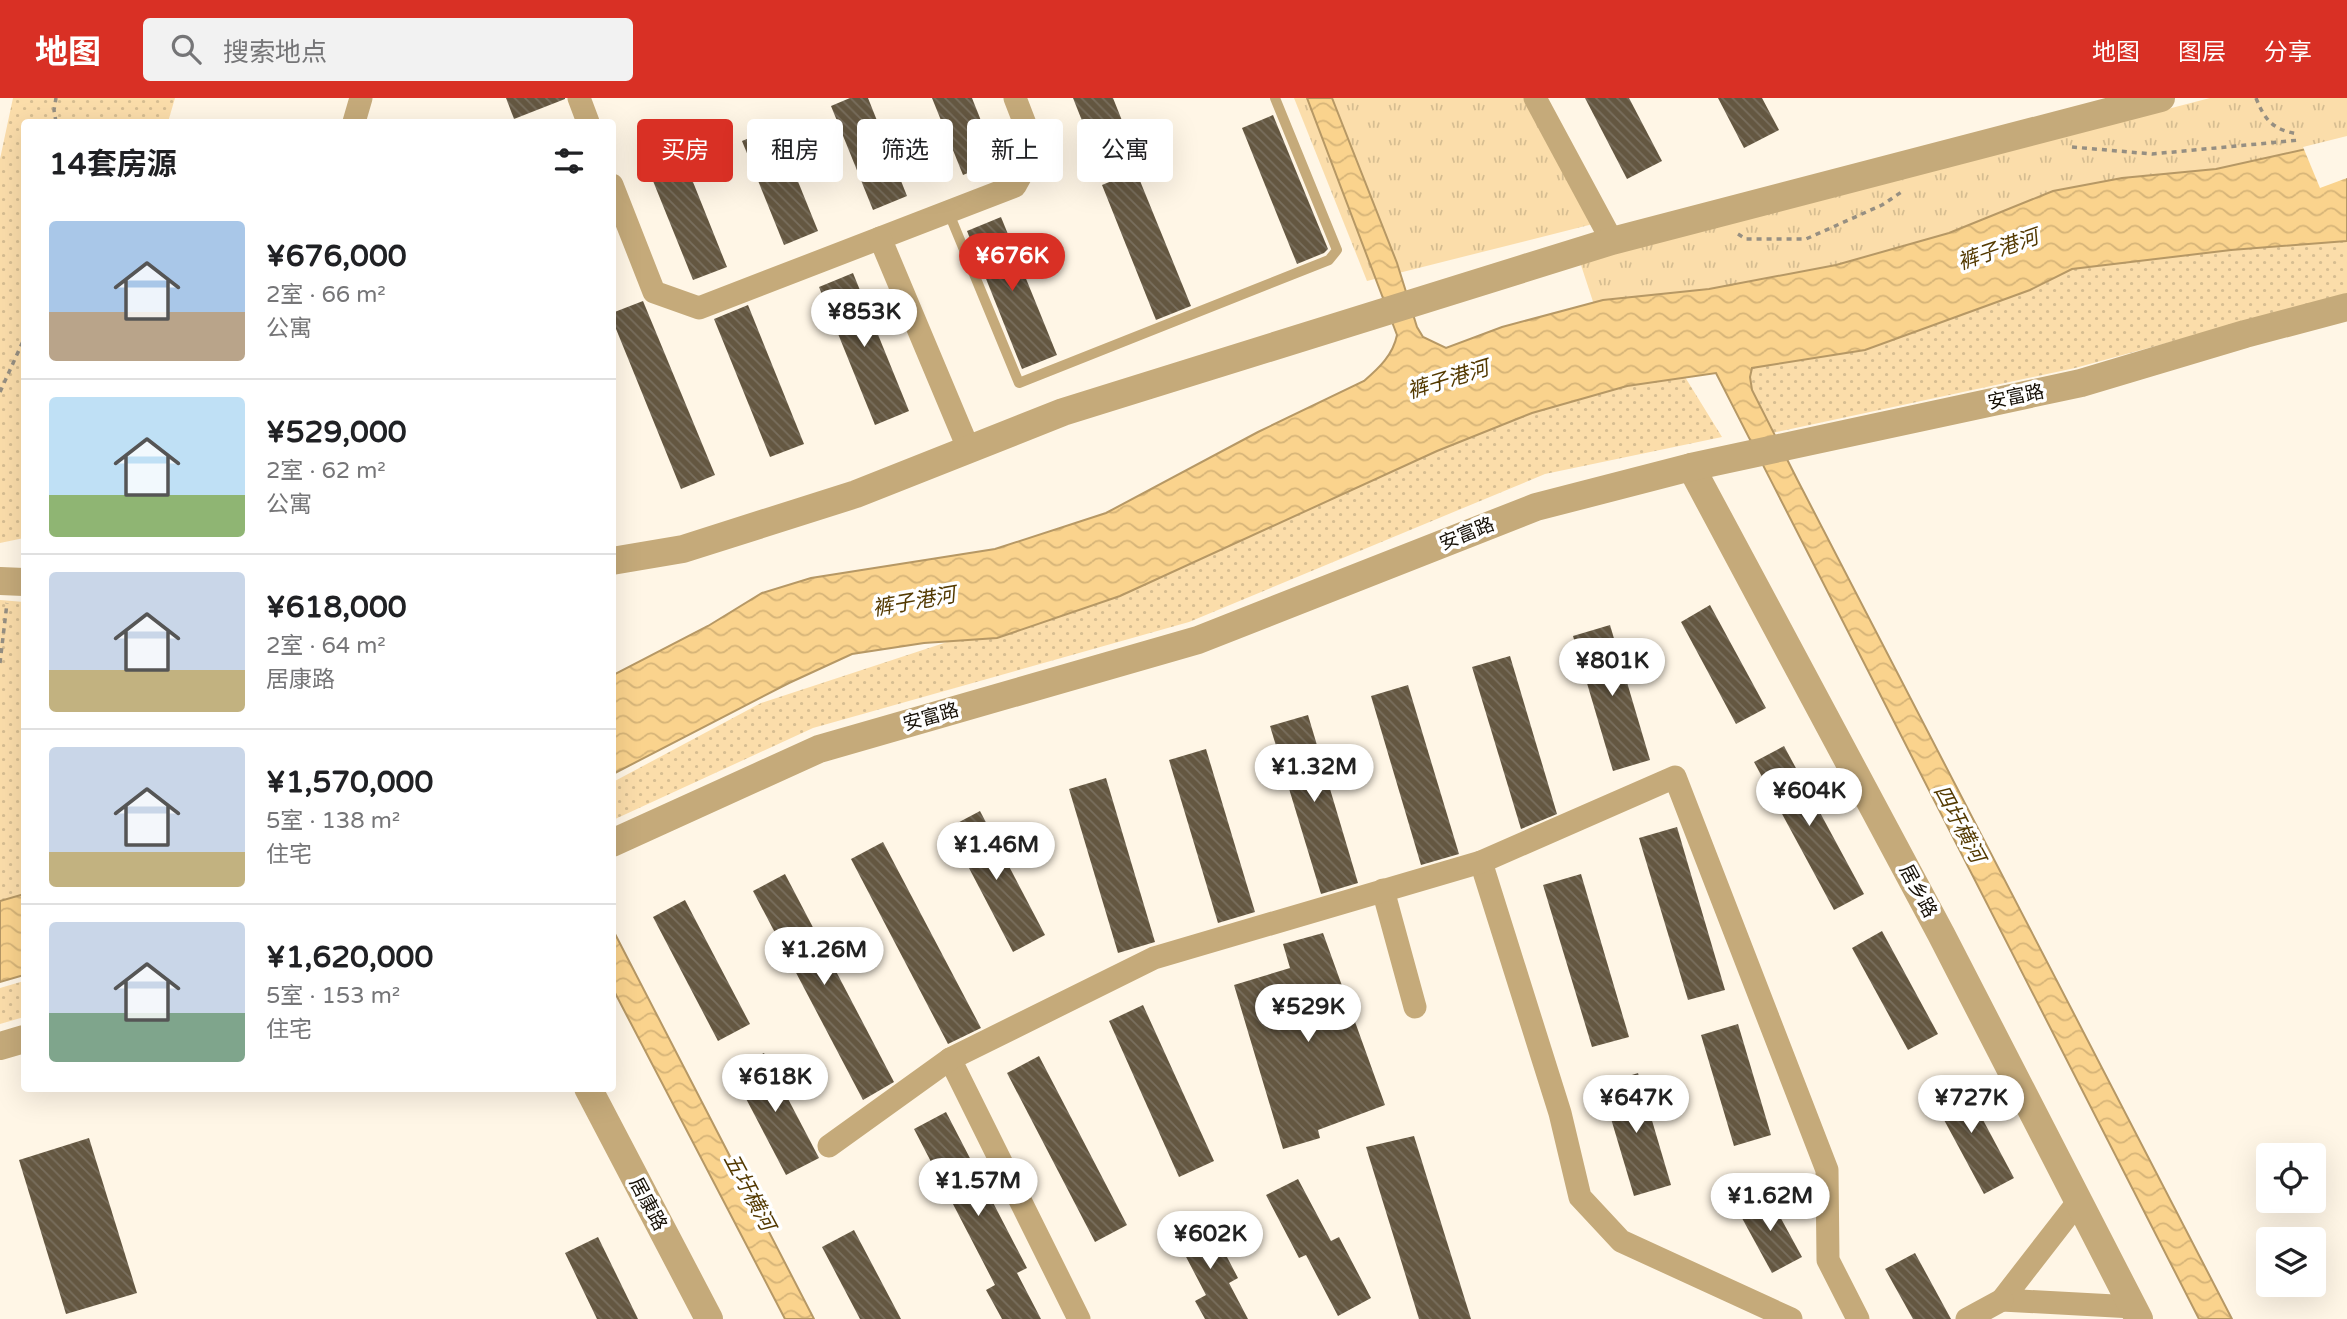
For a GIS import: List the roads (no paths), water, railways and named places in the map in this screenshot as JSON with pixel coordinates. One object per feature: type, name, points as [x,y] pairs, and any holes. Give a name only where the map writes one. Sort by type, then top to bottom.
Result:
[{"type":"street","points":[[355,119],[361,98]]},
{"type":"street","points":[[616,195],[654,292],[699,308],[1015,186],[1035,150],[1015,98]]},
{"type":"street","points":[[1535,98],[1612,241]]},
{"type":"street","points":[[616,560],[696,545],[856,494],[1063,411],[1612,241],[2161,98]]},
{"type":"street","points":[[880,238],[969,450]]},
{"type":"street","name":"安富路","points":[[616,841],[819,748],[1198,640],[1536,507],[1691,467],[2081,383],[2347,307]]},
{"type":"street","name":"居乡路","points":[[1691,467],[1941,934],[2136,1313]]},
{"type":"street","points":[[829,1146],[950,1059],[1154,958],[1481,862],[1675,776],[1827,1170],[1828,1259],[1858,1319]]},
{"type":"street","points":[[1481,862],[1560,1113],[1580,1197],[1620,1241],[1791,1319]]},
{"type":"street","points":[[1382,890],[1415,1007]]},
{"type":"street","points":[[0,1046],[21,1040]]},
{"type":"street","points":[[950,1059],[1079,1319]]},
{"type":"street","name":"居康路","points":[[590,1092],[709,1319]]},
{"type":"street","points":[[1967,1319],[2002,1300],[2078,1202]]},
{"type":"street","points":[[2002,1300],[2136,1313]]},
{"type":"lane","points":[[948,211],[1019,383],[1329,260],[1337,250],[1275,98]]},
{"type":"water","points":[[1307,98],[1332,98],[1397,263],[1417,327],[1423,337],[1446,348],[1502,327],[1603,300],[1709,289],[1836,265],[1949,233],[2053,191],[2122,178],[2216,169],[2347,140],[2347,241],[2231,250],[2072,269],[2030,290],[1865,350],[1752,368],[1750,377],[1752,390],[1798,481],[2232,1319],[2199,1319],[1716,373],[1627,386],[1532,413],[1437,451],[1120,596],[997,638],[924,643],[852,654],[789,683],[616,772],[616,673],[708,626],[762,593],[811,578],[995,549],[1106,513],[1258,432],[1364,381],[1385,361],[1397,335]]},
{"type":"water","points":[[21,895],[21,976],[0,982],[0,901]]},
{"type":"water","points":[[616,936],[814,1319],[785,1319],[616,995]]},
{"type":"water label","name":"裤子港河","points":[[1998,250]]},
{"type":"water label","name":"裤子港河","points":[[1448,380]]},
{"type":"water label","name":"裤子港河","points":[[914,602]]},
{"type":"water label","name":"四圩横河","points":[[1959,824]]},
{"type":"water label","name":"五圩横河","points":[[749,1192]]}]
